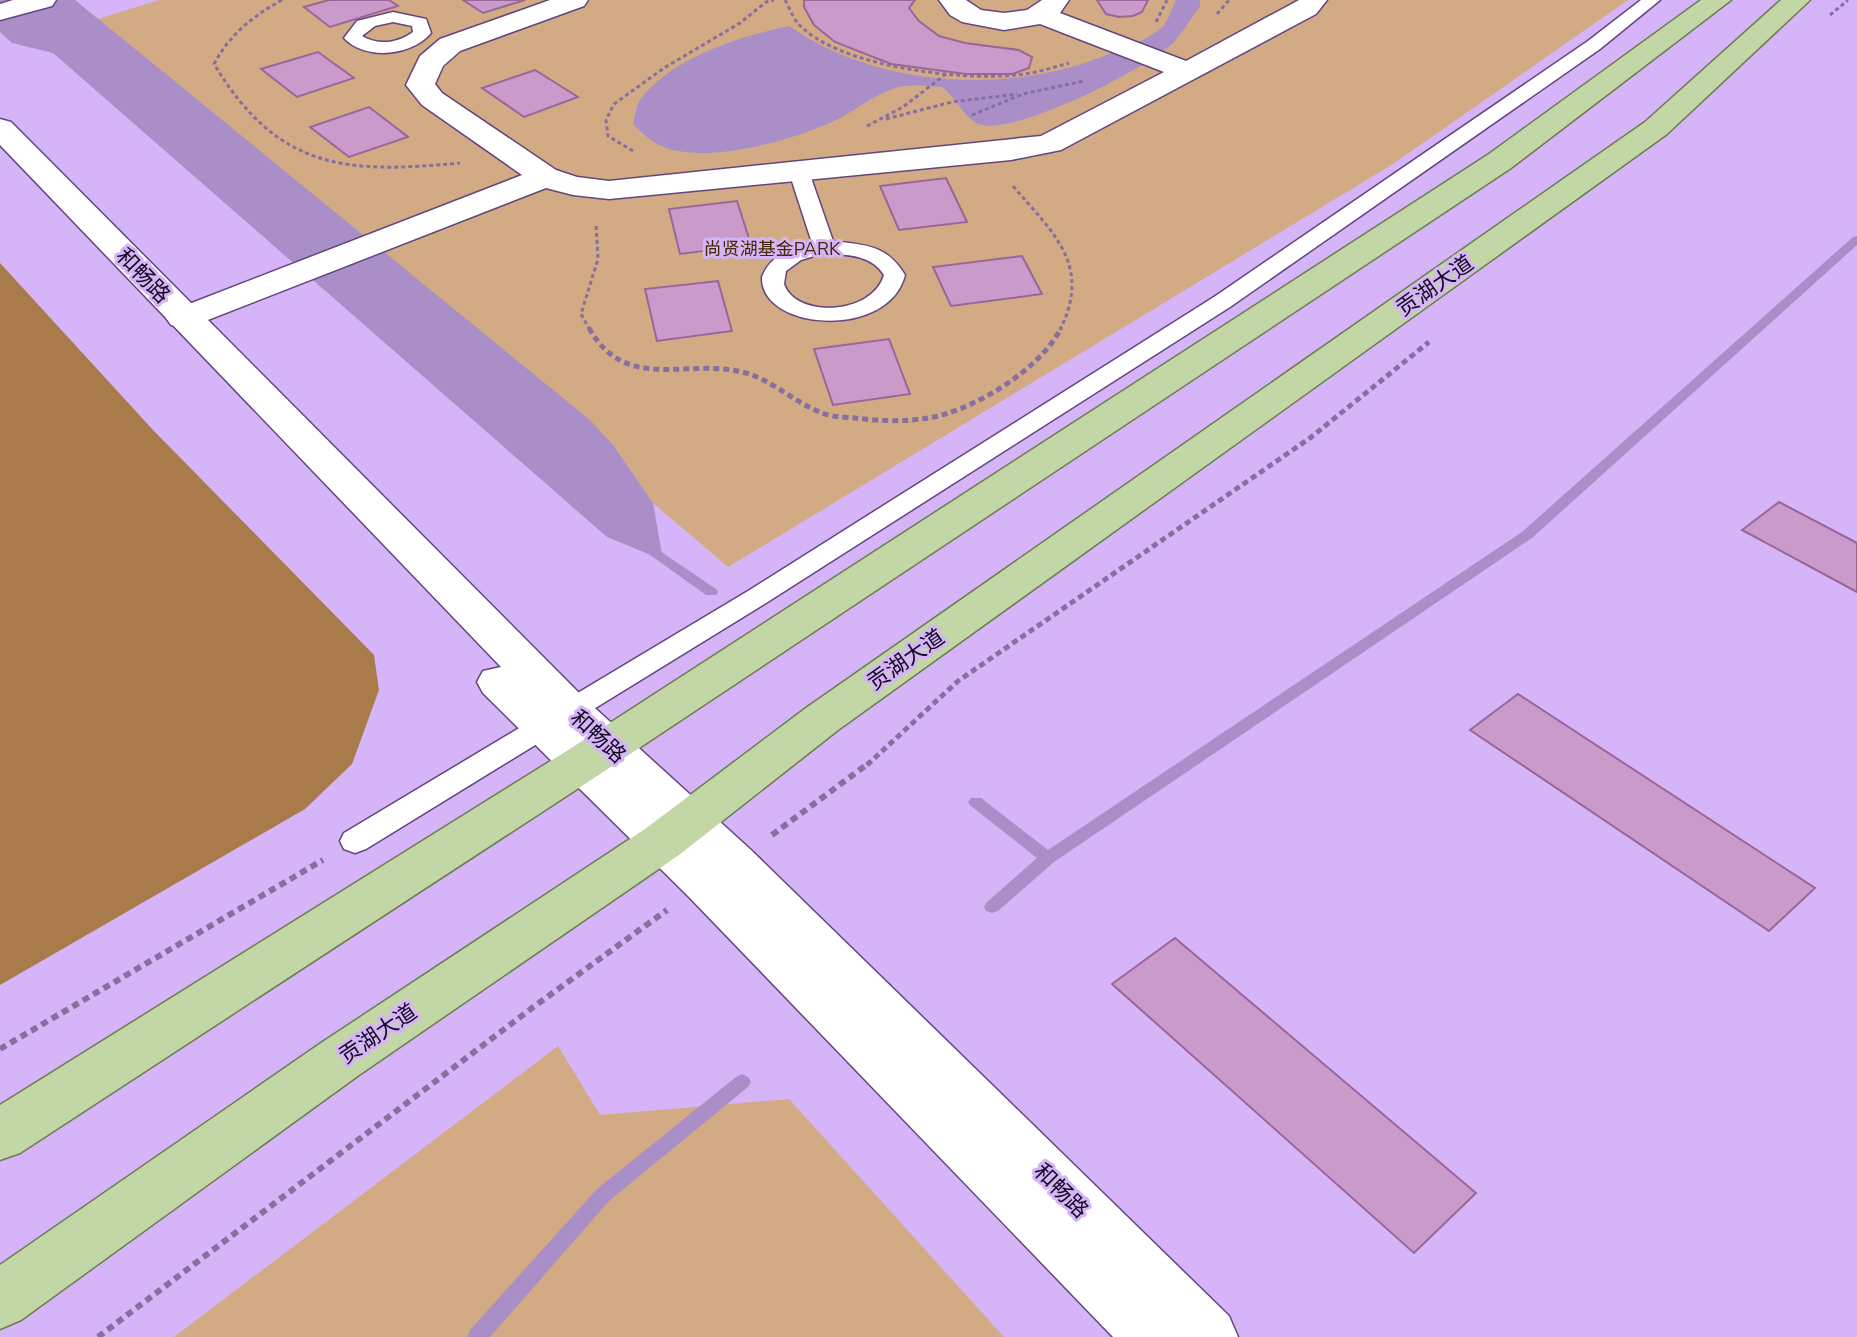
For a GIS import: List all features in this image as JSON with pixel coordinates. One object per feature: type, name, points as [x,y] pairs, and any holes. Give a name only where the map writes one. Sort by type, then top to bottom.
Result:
[{"type":"main road","points":[[0,1135],[594,755],[1500,161],[1718,0]]},
{"type":"main road","name":"贡湖大道","points":[[0,1300],[340,1059],[675,831],[844,703],[1656,128],[1797,0]]},
{"type":"street","points":[[0,12],[43,0]]},
{"type":"street","points":[[575,0],[450,45],[430,62],[420,85],[432,99],[545,177],[573,186],[609,190],[1011,151],[1050,144],[1306,8],[1314,0]]},
{"type":"street","points":[[952,0],[961,12],[992,20],[1011,21],[1049,7],[1187,71]]},
{"type":"street","name":"和畅路","points":[[0,128],[183,318],[556,719]]},
{"type":"street","name":"和畅路","points":[[0,165],[556,719],[1207,1337]]},
{"type":"street","points":[[183,318],[545,177]]},
{"type":"street","name":"和畅路","points":[[720,872],[1155,1337]]},
{"type":"lane","points":[[355,841],[757,597],[1222,302],[1594,45],[1652,0]]},
{"type":"lane","points":[[417,38],[450,45]]},
{"type":"lane","points":[[799,172],[824,247]]},
{"type":"lane","points":[[824,247],[845,247],[881,257],[891,266],[896,277],[894,288],[885,299],[851,312],[810,312],[779,298],[772,288],[771,277],[778,266],[805,251],[824,247]]},
{"type":"path","points":[[282,0],[242,26],[223,46],[214,64],[226,88],[245,113],[283,142],[322,161],[362,168],[415,168],[470,161],[508,151]]},
{"type":"path","points":[[644,155],[623,148],[608,136],[606,120],[614,104],[664,68],[740,23],[766,2],[774,0]]},
{"type":"path","points":[[865,128],[926,92],[946,74]]},
{"type":"path","points":[[963,120],[989,106],[1023,94],[1091,80]]},
{"type":"path","points":[[877,122],[952,102],[990,95],[1023,94]]},
{"type":"path","points":[[98,1337],[532,1008],[874,758],[929,708]]},
{"type":"path","points":[[0,1049],[355,841]]},
{"type":"green space","name":"尚贤湖基金PARK","points":[[159,0],[1628,0],[1393,164],[728,567],[653,503],[614,446],[98,19]]},
{"type":"green space","points":[[558,1046],[600,1115],[789,1099],[1004,1337],[174,1337]]},
{"type":"shaded area","points":[[0,0],[75,0],[590,420],[614,446],[653,503],[663,560],[607,537],[53,53],[12,43],[0,32]]},
{"type":"shaded area","points":[[1176,0],[1200,0],[1200,7],[1174,42],[1160,53],[1078,99],[1017,121],[992,126],[976,123],[942,87],[915,86],[894,88],[834,121],[798,135],[733,151],[691,153],[673,150],[651,140],[633,124],[640,100],[670,72],[708,51],[789,26],[824,47],[902,73],[944,79],[986,80],[1068,68],[1107,55],[1150,36],[1162,27]]},
{"type":"shaded area","points":[[0,263],[153,430],[374,655],[379,690],[352,764],[305,809],[0,985]]},
{"type":"building","points":[[329,0],[389,0],[398,6],[330,27],[304,7]]},
{"type":"building","points":[[463,0],[525,0],[483,13]]},
{"type":"building","points":[[804,0],[915,0],[909,8],[919,21],[939,36],[965,43],[1019,50],[1032,57],[1029,68],[1012,74],[966,74],[891,64],[835,42],[814,25],[804,7]]},
{"type":"building","points":[[1097,0],[1148,0],[1142,12],[1119,17],[1106,14]]},
{"type":"building","points":[[318,52],[354,78],[297,97],[261,69]]},
{"type":"building","points":[[535,70],[578,97],[524,117],[482,88]]},
{"type":"building","points":[[369,107],[408,137],[349,157],[310,127]]},
{"type":"building","points":[[946,178],[967,222],[899,230],[880,186]]},
{"type":"building","points":[[737,201],[751,245],[680,254],[669,209]]},
{"type":"building","points":[[1022,256],[1042,294],[951,306],[933,267]]},
{"type":"building","points":[[718,281],[732,331],[657,341],[645,289]]},
{"type":"building","points":[[889,339],[910,394],[833,405],[814,349]]},
{"type":"building","points":[[1779,502],[1857,543],[1857,592],[1742,530]]},
{"type":"building","points":[[1518,694],[1815,888],[1769,931],[1470,730]]},
{"type":"building","points":[[1175,938],[1476,1193],[1414,1253],[1112,984]]},
{"type":"waterway","points":[[1048,858],[1527,535],[1857,239]]},
{"type":"waterway","points":[[651,549],[711,592]]},
{"type":"waterway","points":[[976,802],[1048,858]]},
{"type":"waterway","points":[[992,907],[1048,858]]},
{"type":"waterway","points":[[477,1337],[603,1195],[742,1082]]}]
